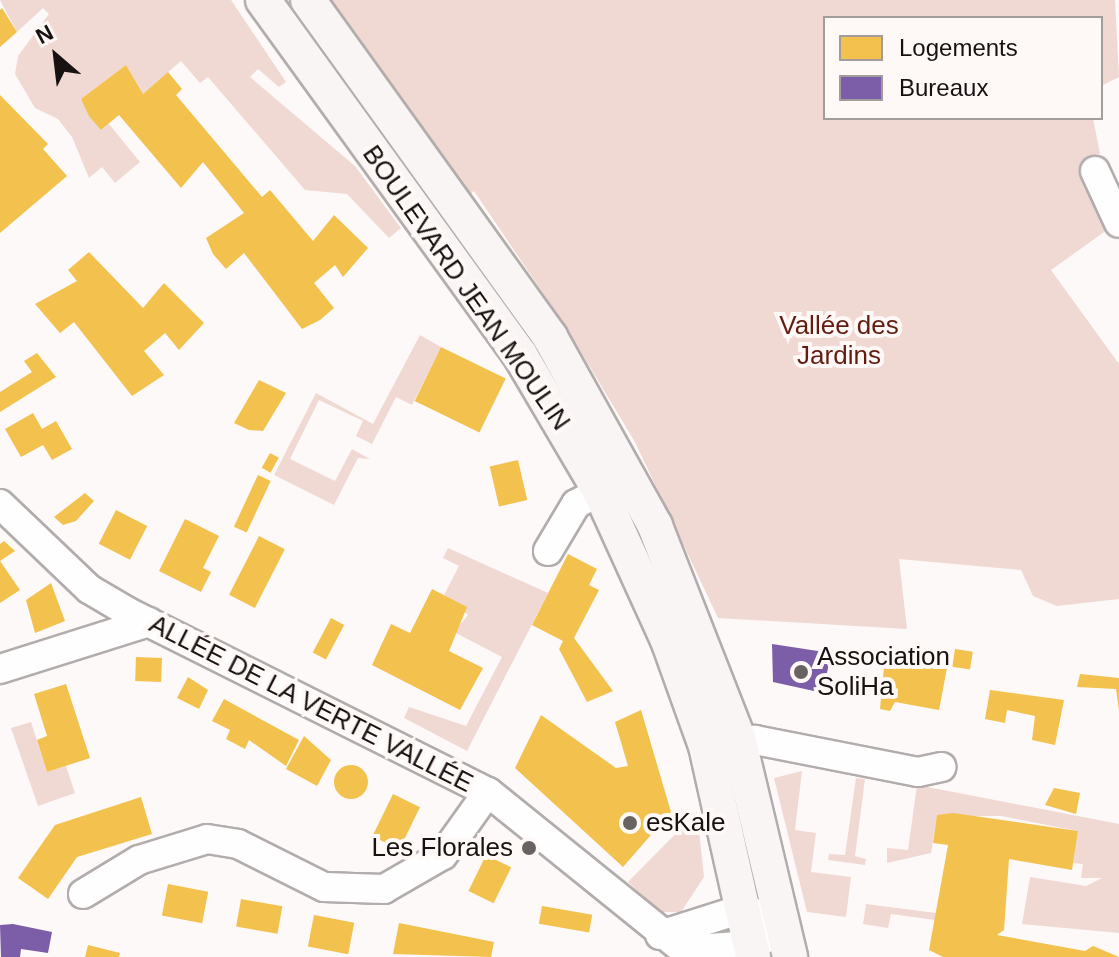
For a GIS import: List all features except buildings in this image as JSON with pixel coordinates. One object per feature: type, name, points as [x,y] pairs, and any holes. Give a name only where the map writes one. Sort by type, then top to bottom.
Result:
[{"type":"main road","name":"BOULEVARD JEAN MOULIN","points":[[263,0],[520,355],[600,491],[668,640],[722,742],[787,944]]},
{"type":"main road","name":"BOULEVARD JEAN MOULIN","points":[[308,0],[550,337],[605,429],[693,614],[722,742],[752,951]]},
{"type":"street","points":[[1095,171],[1119,223]]},
{"type":"street","points":[[548,551],[576,504],[600,491]]},
{"type":"street","name":"ALLÉE DE LA VERTE VALLÉE","points":[[0,504],[89,589],[488,792],[660,935],[684,950],[752,951],[787,944]]},
{"type":"street","points":[[0,669],[149,622]]},
{"type":"street","points":[[722,742],[918,772],[941,767]]},
{"type":"street","points":[[83,894],[139,860],[207,839],[238,844],[324,887],[384,889],[443,855],[488,792]]},
{"type":"street","points":[[660,935],[745,908],[787,944]]},
{"type":"green space","points":[[0,0],[231,0],[286,82],[279,87],[258,69],[250,77],[355,166],[401,228],[389,238],[347,194],[305,190],[208,77],[200,83],[181,61],[143,94],[126,65],[81,99],[101,130],[109,124],[140,162],[115,183],[102,167],[89,178],[72,137],[58,119],[35,108],[15,74],[18,56],[49,14],[43,8],[17,32]]},
{"type":"green space","name":"Vallée des Jardins","points":[[325,0],[1115,0],[1119,77],[1103,85],[1103,16],[823,16],[823,120],[1093,120],[1100,154],[1083,159],[1107,230],[1051,270],[1119,364],[1119,599],[1057,606],[1033,596],[1021,570],[899,559],[907,629],[718,618],[635,442],[564,324],[474,191],[464,200]]},
{"type":"green space","points":[[420,335],[441,347],[412,405],[396,397],[372,444],[356,436],[363,421],[319,400],[290,459],[335,481],[352,449],[370,459],[358,458],[334,505],[274,475],[316,393],[373,424]]},
{"type":"green space","points":[[448,548],[548,593],[467,751],[404,718],[409,707],[466,726],[502,657],[454,632],[468,615],[444,595],[459,566],[443,558]]},
{"type":"green space","points":[[31,722],[47,772],[66,766],[75,793],[38,806],[11,728]]},
{"type":"green space","points":[[802,771],[795,830],[816,833],[811,872],[851,877],[846,917],[807,912],[774,778]]},
{"type":"green space","points":[[856,778],[865,779],[855,856],[866,859],[865,865],[828,860],[829,854],[845,855]]},
{"type":"green space","points":[[917,785],[1119,824],[1119,933],[1022,924],[1030,877],[1086,886],[1102,878],[1081,878],[1083,864],[1073,863],[1078,831],[1001,816],[937,816],[931,853],[887,863],[887,848],[908,850]]},
{"type":"green space","points":[[697,812],[704,877],[681,912],[660,912],[628,882]]},
{"type":"green space","points":[[866,904],[936,913],[935,920],[891,914],[888,928],[863,924]]},
{"type":"place","name":"Association SoliHa","points":[[801,672]]},
{"type":"place","name":"esKale","points":[[630,823]]},
{"type":"place","name":"Les Florales","points":[[529,848]]}]
